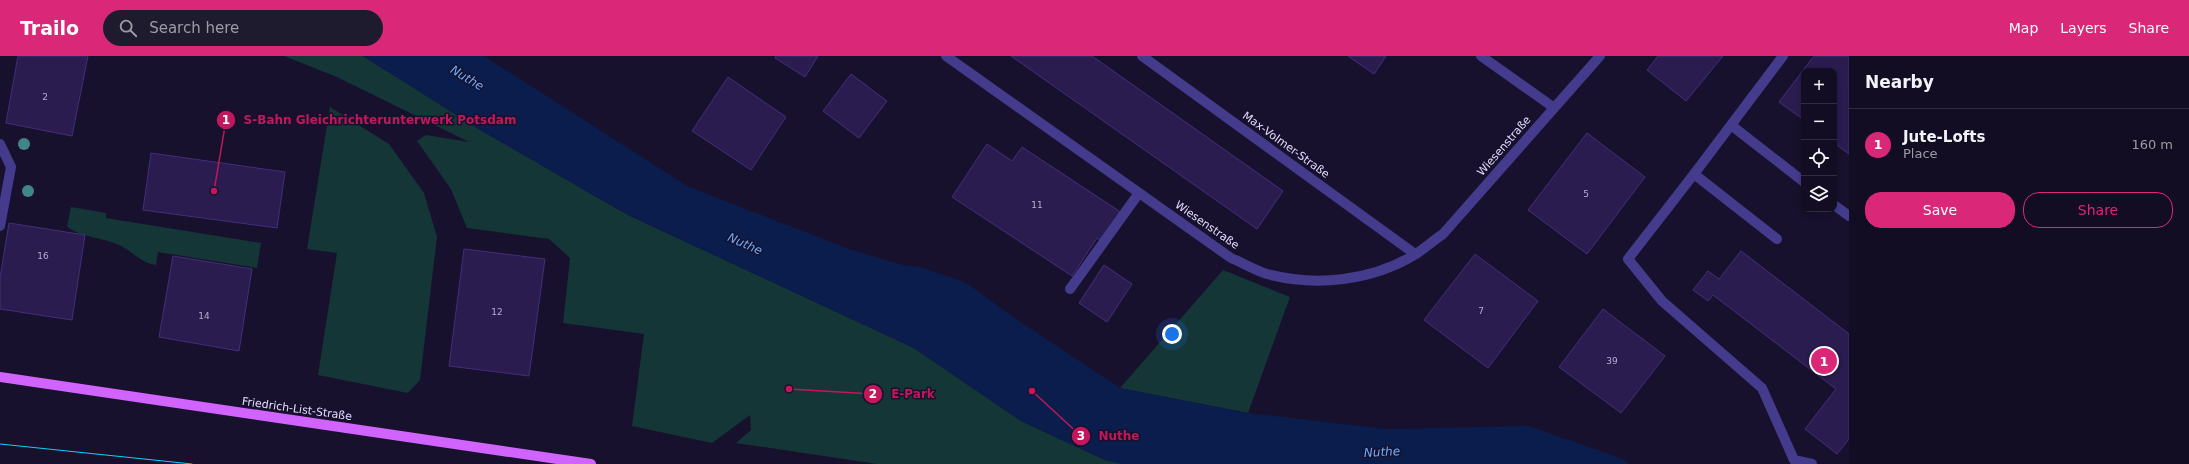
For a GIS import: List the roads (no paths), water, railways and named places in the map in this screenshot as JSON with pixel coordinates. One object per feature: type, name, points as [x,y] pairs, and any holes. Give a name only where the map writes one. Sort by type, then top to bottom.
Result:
[{"type":"main road","name":"Friedrich-List-Straße","points":[[0,378],[591,464]]},
{"type":"street","name":"Wiesenstraße","points":[[946,56],[1231,258],[1267,273],[1305,281],[1346,279],[1380,271],[1415,254],[1443,234],[1553,107],[1600,56]]},
{"type":"street","name":"Max-Volmer-Straße","points":[[1142,56],[1415,254]]},
{"type":"street","points":[[1481,56],[1553,107]]},
{"type":"street","points":[[1783,56],[1628,259],[1662,301],[1762,388],[1794,460],[1812,464]]},
{"type":"street","points":[[1731,125],[1801,180]]},
{"type":"street","points":[[0,144],[11,167],[0,226]]},
{"type":"street","points":[[1694,174],[1777,239]]},
{"type":"street","points":[[1070,289],[1139,193]]},
{"type":"street","points":[[1837,207],[1849,216]]},
{"type":"water","points":[[363,56],[484,56],[687,186],[849,249],[903,265],[920,267],[965,282],[1016,319],[1120,388],[1248,413],[1386,429],[1529,426],[1623,459],[1629,464],[1123,464],[1105,460],[1021,421],[914,348],[628,215],[482,131]]},
{"type":"tram line","points":[[0,444],[192,464]]},
{"type":"place","name":"S-Bahn Gleichrichterunterwerk Potsdam","points":[[214,191]]},
{"type":"place","name":"Jute-Lofts","points":[[1824,361]]},
{"type":"place","name":"E-Park","points":[[789,389]]},
{"type":"place","name":"Nuthe","points":[[1032,391]]}]
